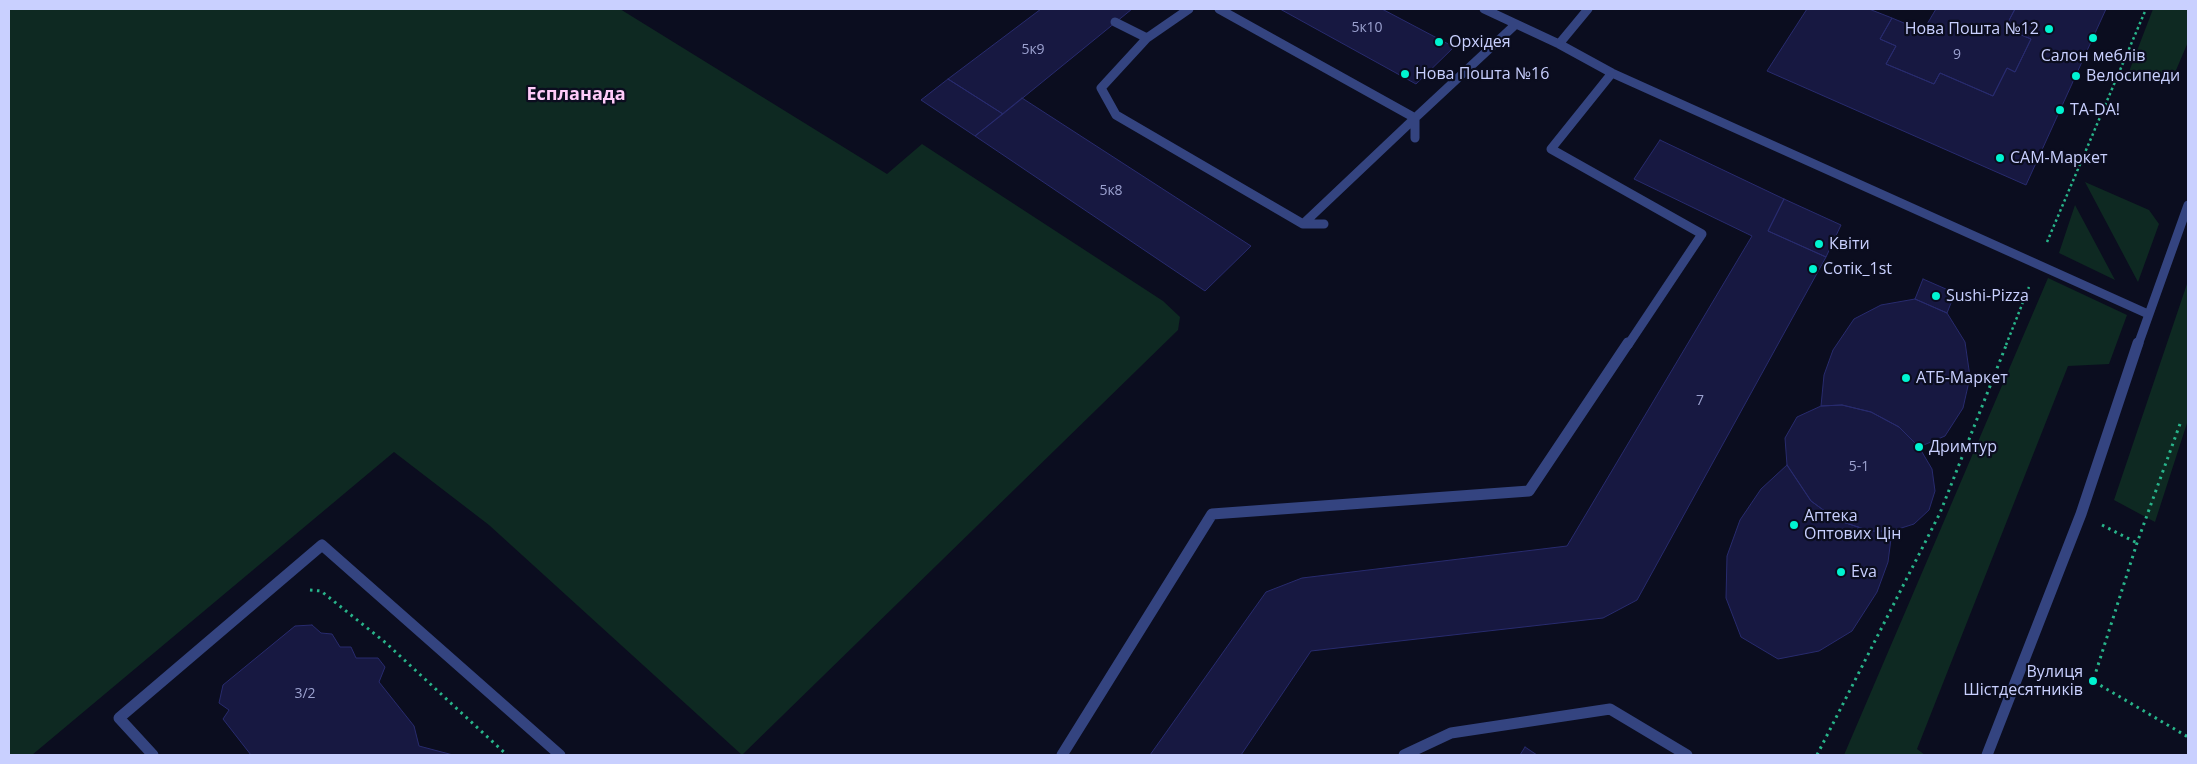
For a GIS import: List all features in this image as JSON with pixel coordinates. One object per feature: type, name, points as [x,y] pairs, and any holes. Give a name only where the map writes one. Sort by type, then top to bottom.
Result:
[{"type":"lane","points":[[1189,9],[1147,38],[1101,88],[1116,115],[1303,224],[1324,224]]},
{"type":"lane","points":[[1218,9],[1415,118]]},
{"type":"lane","points":[[1484,9],[1559,44],[1612,73],[2148,314]]},
{"type":"lane","points":[[1559,44],[1588,9]]},
{"type":"lane","points":[[1115,22],[1147,38]]},
{"type":"lane","points":[[1303,224],[1516,24]]},
{"type":"lane","points":[[1062,755],[1212,514],[1529,491],[1702,234],[1551,149],[1612,73]]},
{"type":"lane","points":[[1415,118],[1415,138]]},
{"type":"lane","points":[[1987,755],[2081,514],[2148,314],[2188,205]]},
{"type":"lane","points":[[153,755],[118,718],[322,545],[560,755]]},
{"type":"lane","points":[[1404,755],[1451,733],[1610,709],[1687,755]]},
{"type":"path","points":[[1817,755],[1940,513],[2038,264],[2146,9]]},
{"type":"path","points":[[2180,424],[2137,543],[2093,681],[2188,737]]},
{"type":"path","points":[[2081,514],[2137,543]]},
{"type":"path","points":[[302,592],[308,590],[322,591],[386,643],[507,755]]},
{"type":"green space","points":[[9,9],[620,9],[887,174],[922,144],[1163,301],[1180,317],[1178,330],[742,755],[489,525],[394,452],[32,755],[9,755]]},
{"type":"green space","points":[[2153,9],[2188,9],[2188,42],[2174,75],[2127,77]]},
{"type":"green space","points":[[2085,182],[2149,210],[2159,224],[2138,282]]},
{"type":"green space","points":[[2075,205],[2115,280],[2059,253]]},
{"type":"green space","points":[[2048,278],[2127,315],[2109,364],[2068,366],[1917,749],[1925,755],[1844,755]]},
{"type":"green space","points":[[2188,281],[2188,420],[2155,522],[2114,500]]},
{"type":"building","points":[[1041,9],[1132,9],[1003,114],[948,79]]},
{"type":"building","points":[[1280,9],[1382,9],[1454,47],[1416,84]]},
{"type":"building","points":[[1807,9],[1869,9],[1892,18],[1880,39],[1896,46],[1886,64],[1934,84],[1940,73],[1993,96],[2007,68],[2015,72],[2031,39],[2005,28],[2015,9],[2106,9],[2026,185],[1767,71]]},
{"type":"building","points":[[1936,9],[2015,9],[2005,28],[2031,39],[2015,72],[2007,68],[1993,96],[1940,73],[1934,84],[1886,64],[1896,46],[1880,39],[1892,18],[1923,31]]},
{"type":"building","points":[[948,79],[1003,114],[975,136],[921,100]]},
{"type":"building","points":[[1022,98],[1251,246],[1205,291],[975,136]]},
{"type":"building","points":[[1660,140],[1784,199],[1768,231],[1826,257],[1637,600],[1603,618],[1311,651],[1241,755],[1150,755],[1266,592],[1302,578],[1567,546],[1752,236],[1634,179]]},
{"type":"building","points":[[1784,199],[1841,225],[1826,257],[1768,231]]},
{"type":"building","points":[[1923,279],[1955,293],[1947,313],[1915,299]]},
{"type":"building","points":[[1915,299],[1947,313],[1965,342],[1970,377],[1963,408],[1945,436],[1919,447],[1899,427],[1871,412],[1842,405],[1821,406],[1824,375],[1833,350],[1854,319],[1881,305]]},
{"type":"building","points":[[1842,405],[1871,412],[1899,427],[1919,447],[1932,469],[1935,491],[1929,510],[1914,524],[1892,531],[1870,531],[1837,520],[1811,501],[1787,465],[1785,438],[1797,417],[1821,406]]},
{"type":"building","points":[[1787,465],[1811,501],[1837,520],[1870,531],[1892,531],[1888,562],[1877,592],[1852,631],[1819,651],[1778,659],[1741,637],[1726,598],[1727,556],[1740,520],[1761,489]]},
{"type":"building","points":[[312,625],[321,633],[332,634],[340,647],[351,647],[356,658],[378,658],[385,667],[379,682],[414,726],[419,746],[453,755],[251,755],[223,719],[229,710],[219,703],[223,685],[295,626]]},
{"type":"building","points":[[1525,747],[1537,755],[1520,755]]},
{"type":"place","name":"Нова Пошта №12","points":[[2049,29]]},
{"type":"place","name":"Салон меблів","points":[[2093,38]]},
{"type":"place","name":"Орхідея","points":[[1439,42]]},
{"type":"place","name":"Нова Пошта №16","points":[[1405,74]]},
{"type":"place","name":"Велосипеди","points":[[2076,76]]},
{"type":"place","name":"TA-DA!","points":[[2060,110]]},
{"type":"place","name":"САМ-Маркет","points":[[2000,158]]},
{"type":"place","name":"Квіти","points":[[1819,244]]},
{"type":"place","name":"Сотік_1st","points":[[1813,269]]},
{"type":"place","name":"Sushi-Pizza","points":[[1936,296]]},
{"type":"place","name":"АТБ-Маркет","points":[[1906,378]]},
{"type":"place","name":"Дримтур","points":[[1919,447]]},
{"type":"place","name":"Аптека Оптових Цін","points":[[1794,525]]},
{"type":"place","name":"Eva","points":[[1841,572]]},
{"type":"place","name":"Вулиця Шістдесятників","points":[[2093,681]]},
{"type":"district","name":"Еспланада","points":[[576,95]]}]
